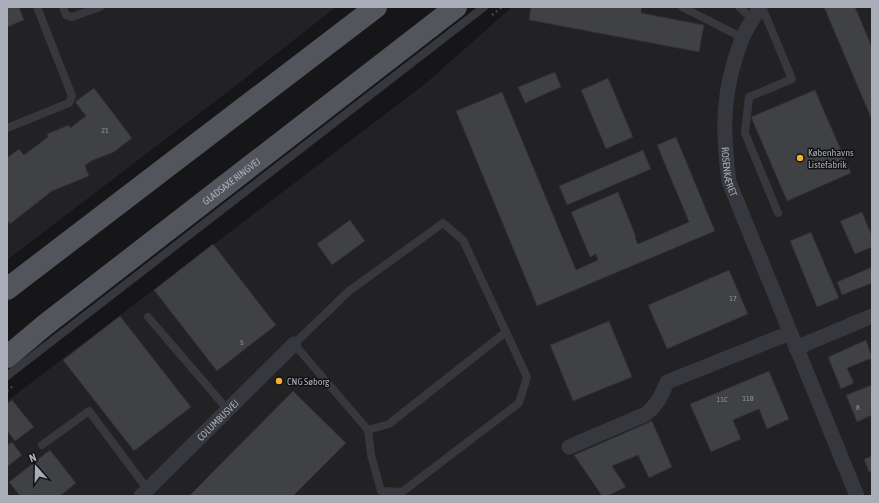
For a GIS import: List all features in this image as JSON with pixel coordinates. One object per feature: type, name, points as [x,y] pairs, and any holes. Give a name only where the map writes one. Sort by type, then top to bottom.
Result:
[{"type":"main road","points":[[7,289],[376,7]]},
{"type":"main road","name":"GLADSAXE RINGVEJ","points":[[7,358],[45,325],[456,7]]},
{"type":"street","name":"ROSENKÆRET","points":[[758,11],[742,38],[729,78],[724,117],[725,149],[729,182],[857,496]]},
{"type":"street","points":[[796,348],[872,316]]},
{"type":"street","points":[[569,447],[646,414],[653,408],[663,394],[667,382],[790,333]]},
{"type":"street","name":"COLUMBUSVEJ","points":[[145,493],[294,344]]},
{"type":"lane","points":[[7,128],[69,103],[72,96],[37,7]]},
{"type":"lane","points":[[63,7],[66,15],[72,17],[100,7]]},
{"type":"lane","points":[[7,376],[484,7]]},
{"type":"lane","points":[[682,7],[742,38]]},
{"type":"lane","points":[[739,7],[758,11],[792,80],[749,97],[745,133],[778,213]]},
{"type":"lane","points":[[444,223],[463,240],[506,332],[527,377],[519,403],[402,492],[381,491],[371,455],[368,430],[294,344],[349,291],[444,223]]},
{"type":"lane","points":[[148,317],[228,410]]},
{"type":"lane","points":[[368,430],[389,424],[506,332]]},
{"type":"lane","points":[[42,445],[89,411],[145,493]]},
{"type":"shaded area","points":[[7,7],[336,7],[7,260]]},
{"type":"shaded area","points":[[512,7],[872,7],[872,496],[7,496],[7,401],[425,84]]},
{"type":"building","points":[[7,7],[19,7],[24,20],[7,27]]},
{"type":"building","points":[[531,7],[642,7],[641,13],[704,25],[699,52],[529,20]]},
{"type":"building","points":[[824,7],[855,7],[872,47],[872,120]]},
{"type":"building","points":[[555,72],[561,87],[525,103],[518,87]]},
{"type":"building","points":[[608,78],[633,137],[606,149],[581,90]]},
{"type":"building","points":[[94,88],[132,138],[114,152],[91,161],[85,166],[89,176],[52,191],[10,224],[7,220],[7,158],[19,149],[24,155],[48,137],[47,134],[69,125],[70,128],[86,116],[75,102]]},
{"type":"building","points":[[815,90],[851,173],[787,201],[751,117]]},
{"type":"building","points":[[502,92],[576,270],[598,260],[596,254],[590,257],[571,212],[618,192],[638,244],[689,222],[657,145],[676,137],[715,231],[537,306],[456,111]]},
{"type":"building","points":[[643,150],[651,169],[567,205],[559,186]]},
{"type":"building","points":[[862,212],[872,236],[872,247],[855,254],[840,221]]},
{"type":"building","points":[[350,220],[365,241],[332,265],[317,244]]},
{"type":"building","points":[[811,232],[839,298],[817,307],[790,241]]},
{"type":"building","points":[[213,244],[276,325],[217,371],[154,290]]},
{"type":"building","points":[[872,267],[872,283],[842,295],[837,282]]},
{"type":"building","points":[[729,270],[748,314],[667,349],[648,305]]},
{"type":"building","points":[[120,316],[191,407],[134,451],[63,360]]},
{"type":"building","points":[[609,321],[632,377],[573,401],[550,345]]},
{"type":"building","points":[[866,340],[872,358],[847,368],[854,383],[841,389],[828,357]]},
{"type":"building","points":[[769,371],[789,419],[767,429],[759,409],[733,420],[741,439],[711,452],[690,404]]},
{"type":"building","points":[[872,385],[872,415],[857,422],[846,395]]},
{"type":"building","points":[[293,391],[346,443],[293,496],[189,496]]},
{"type":"building","points":[[12,400],[34,427],[15,441],[7,431],[7,404]]},
{"type":"building","points":[[652,421],[672,467],[649,478],[638,455],[612,466],[626,487],[607,496],[602,496],[574,455]]},
{"type":"building","points":[[12,442],[22,455],[7,467],[7,445]]},
{"type":"building","points":[[50,450],[76,483],[60,496],[20,496],[9,482]]},
{"type":"building","points":[[872,456],[872,471],[869,472],[864,459]]},
{"type":"place","name":"Københavns Listefabrik","points":[[800,158]]},
{"type":"place","name":"CNG Søborg","points":[[279,381]]}]
